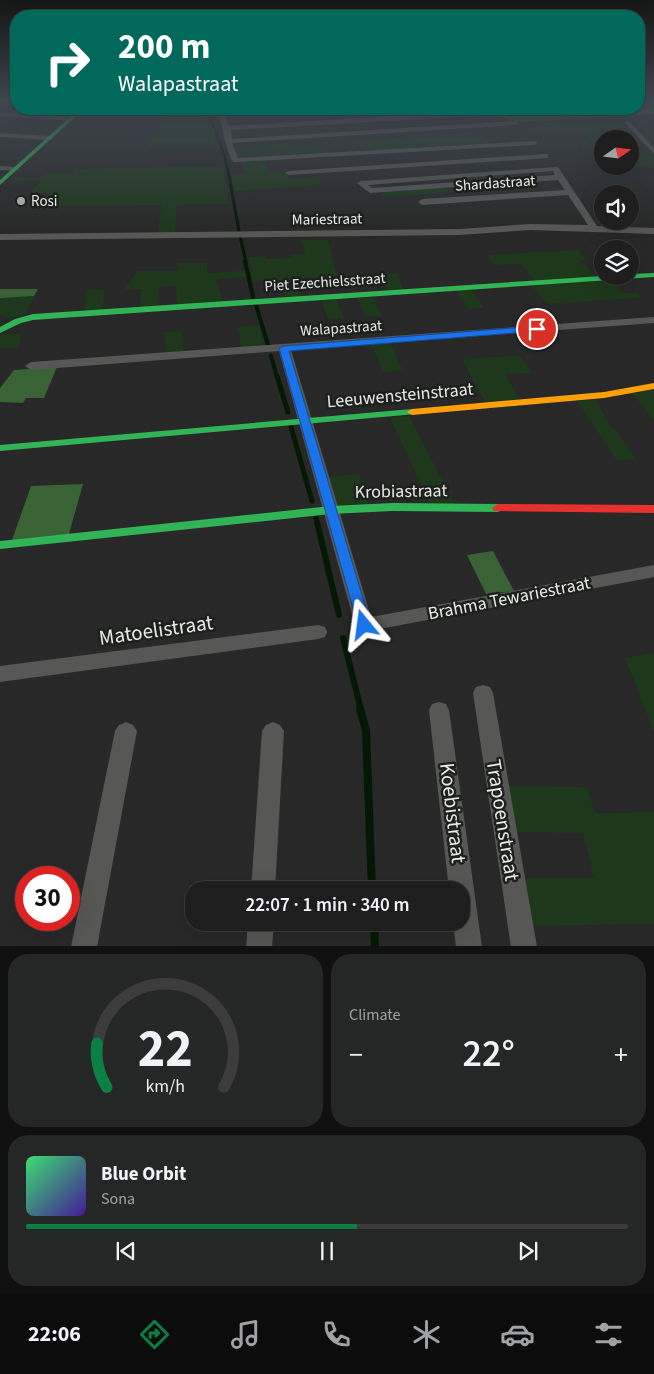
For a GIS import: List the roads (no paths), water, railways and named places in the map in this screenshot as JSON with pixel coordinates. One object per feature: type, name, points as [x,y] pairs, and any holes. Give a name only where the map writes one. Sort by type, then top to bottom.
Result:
[{"type":"street","points":[[0,183],[43,144]]},
{"type":"street","points":[[228,144],[234,160],[239,161],[443,144]]},
{"type":"street","points":[[535,144],[558,173],[594,228]]},
{"type":"street","points":[[289,173],[545,156]]},
{"type":"street","points":[[0,168],[15,169]]},
{"type":"street","points":[[363,182],[361,183],[370,191],[558,173]]},
{"type":"street","name":"Shardastraat","points":[[422,202],[570,192]]},
{"type":"street","name":"Mariestraat","points":[[0,237],[459,232],[530,227],[594,228]]},
{"type":"street","name":"Mariestraat","points":[[624,230],[654,232]]},
{"type":"street","name":"Piet Ezechielsstraat","points":[[0,330],[18,321],[33,317],[654,275]]},
{"type":"street","name":"Walapastraat","points":[[31,366],[654,320]]},
{"type":"street","points":[[284,348],[331,510]]},
{"type":"street","name":"Leeuwensteinstraat","points":[[0,448],[604,395],[654,386]]},
{"type":"street","name":"Krobiastraat","points":[[0,545],[331,510],[392,507],[654,509]]},
{"type":"street","name":"Brahma Tewariestraat","points":[[331,510],[364,625],[654,571]]},
{"type":"street","name":"Matoelistraat","points":[[0,674],[318,632]]},
{"type":"street","name":"Trapoenstraat","points":[[483,693],[524,946]]},
{"type":"street","name":"Koebistraat","points":[[440,710],[469,946]]},
{"type":"street","points":[[84,946],[126,731]]},
{"type":"street","points":[[264,881],[273,731]]},
{"type":"street","points":[[259,946],[260,931]]},
{"type":"waterway","points":[[220,144],[228,172]]},
{"type":"waterway","points":[[228,170],[239,231]]},
{"type":"waterway","points":[[240,236],[246,262]]},
{"type":"waterway","points":[[245,261],[253,297]]},
{"type":"waterway","points":[[256,305],[268,345]]},
{"type":"waterway","points":[[271,356],[277,377]]},
{"type":"waterway","points":[[277,376],[288,412]]},
{"type":"waterway","points":[[291,427],[312,501]]},
{"type":"waterway","points":[[316,518],[317,523]]},
{"type":"waterway","points":[[317,522],[339,615]]},
{"type":"waterway","points":[[343,638],[361,710]]},
{"type":"waterway","points":[[360,708],[366,731],[372,881]]},
{"type":"waterway","points":[[374,931],[375,946]]},
{"type":"place","name":"Rosi","points":[[21,201]]}]
